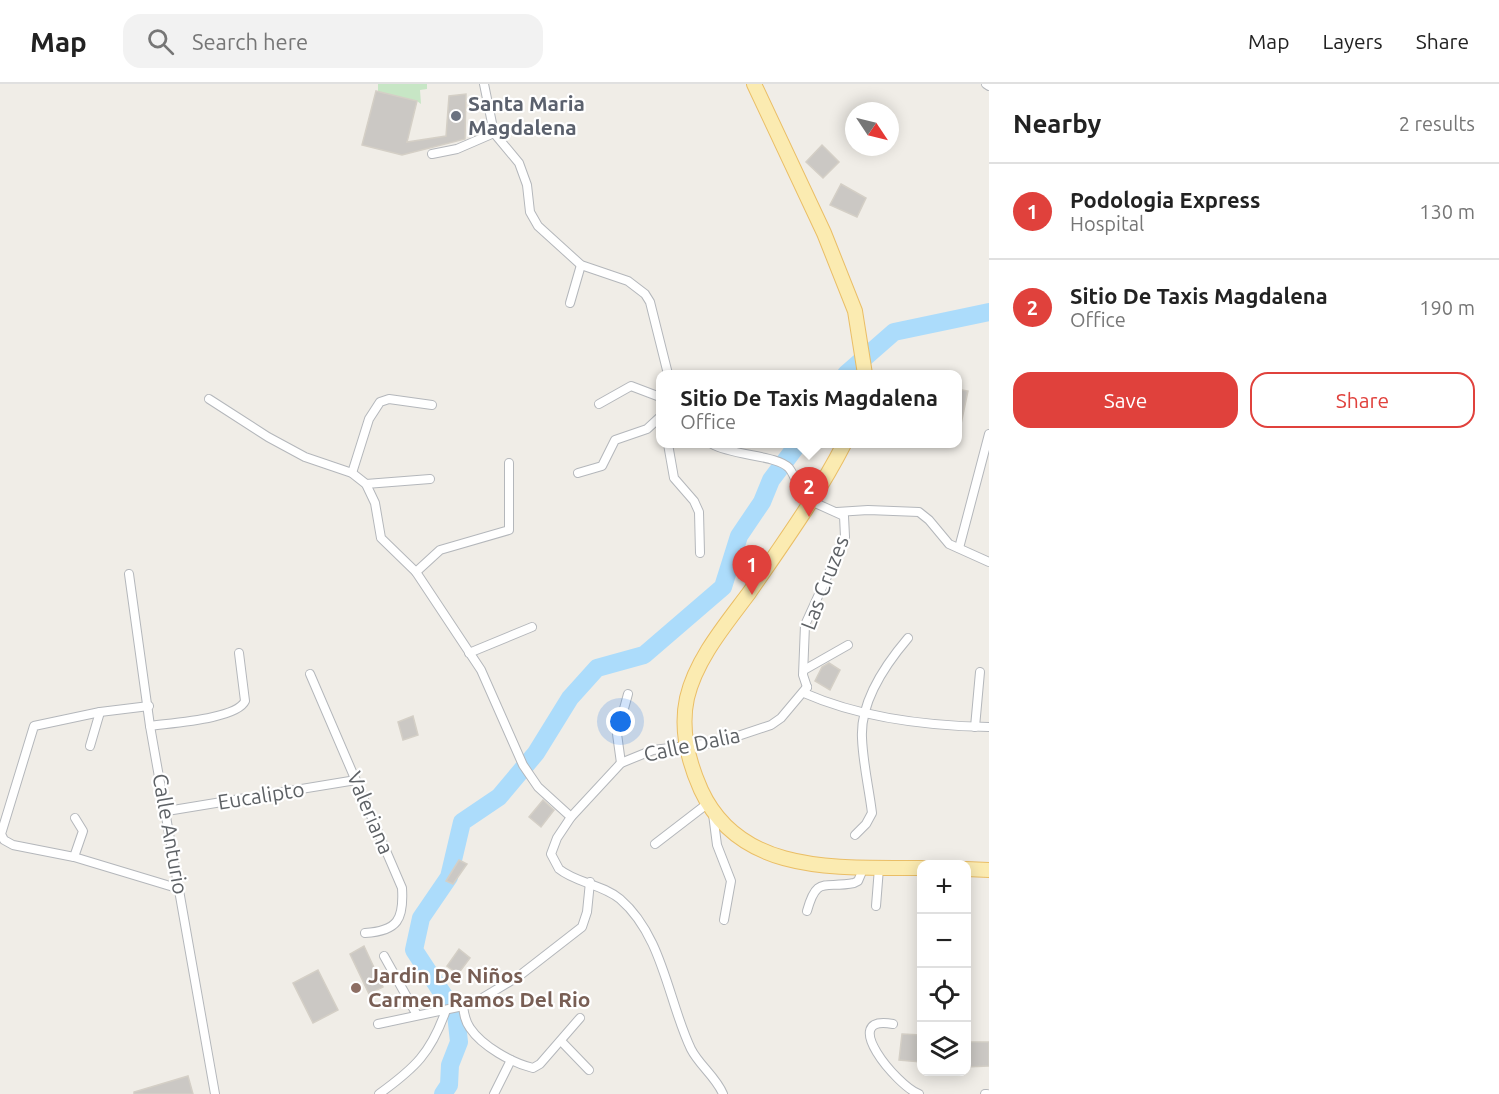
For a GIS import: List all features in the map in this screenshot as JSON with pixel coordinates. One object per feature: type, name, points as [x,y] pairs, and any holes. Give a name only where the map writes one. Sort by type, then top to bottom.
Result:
[{"type":"main road","points":[[754,84],[824,233],[855,311],[865,370]]},
{"type":"main road","points":[[842,448],[809,501],[719,634],[699,670],[687,698],[686,745],[689,762],[710,809],[741,838],[769,855],[807,864],[917,868]]},
{"type":"main road","points":[[971,869],[989,870]]},
{"type":"street","points":[[484,84],[494,133],[519,163],[527,185],[530,212],[538,225],[581,265],[628,281],[645,294],[650,302],[667,370]]},
{"type":"street","points":[[432,154],[458,149],[494,133]]},
{"type":"street","points":[[570,303],[581,265]]},
{"type":"street","points":[[599,404],[631,386],[656,395]]},
{"type":"street","points":[[209,399],[268,437],[305,457],[352,472],[366,484],[375,503],[381,538],[416,572],[489,685],[522,765],[538,787],[571,817]]},
{"type":"street","points":[[352,472],[369,419],[380,402],[389,399],[432,405]]},
{"type":"street","points":[[578,473],[602,466],[615,440],[647,429],[656,421]]},
{"type":"street","points":[[960,548],[989,434]]},
{"type":"street","points":[[669,448],[674,478],[694,501],[699,512],[700,553]]},
{"type":"street","points":[[719,448],[784,464],[793,474],[802,496],[809,501]]},
{"type":"street","points":[[416,572],[440,550],[509,530],[509,463]]},
{"type":"street","points":[[366,484],[430,479]]},
{"type":"street","name":"Las Cruzes","points":[[807,687],[803,681],[805,625],[845,537],[844,516],[809,501]]},
{"type":"street","points":[[836,512],[868,510],[919,512],[929,519],[949,544],[989,562]]},
{"type":"street","name":"Calle Anturio","points":[[129,574],[150,726],[167,811],[215,1094]]},
{"type":"street","points":[[469,653],[532,627]]},
{"type":"street","points":[[855,835],[866,824],[872,813],[862,737],[864,714],[889,662],[908,638]]},
{"type":"street","points":[[804,670],[848,645]]},
{"type":"street","points":[[150,726],[230,713],[243,706],[245,701],[239,653]]},
{"type":"street","points":[[975,727],[980,672]]},
{"type":"street","name":"Valeriana","points":[[310,674],[402,888],[403,909],[396,924],[382,932],[364,933]]},
{"type":"street","points":[[807,687],[804,693],[864,714],[989,727]]},
{"type":"street","name":"Calle Dalia","points":[[590,882],[559,869],[551,854],[571,817],[621,763],[653,750],[720,742],[771,725],[781,718],[807,687]]},
{"type":"street","points":[[621,763],[617,734],[628,694]]},
{"type":"street","points":[[148,706],[100,712],[34,726],[2,825],[4,840],[13,845],[74,857],[180,889]]},
{"type":"street","points":[[90,746],[100,712]]},
{"type":"street","name":"Eucalipto","points":[[167,811],[356,780]]},
{"type":"street","points":[[655,844],[710,809],[717,845],[731,881],[724,920]]},
{"type":"street","points":[[74,857],[84,831],[75,818]]},
{"type":"street","points":[[807,911],[812,893],[817,888],[824,885],[854,883],[858,881],[864,867]]},
{"type":"street","points":[[876,906],[879,868]]},
{"type":"street","points":[[378,1024],[462,1006],[479,1000],[519,976],[574,935],[586,920],[590,882],[620,899],[646,931],[693,1052],[723,1094]]},
{"type":"street","points":[[384,956],[417,1015]]},
{"type":"street","points":[[462,1006],[471,1030],[511,1060],[535,1067],[580,1018]]},
{"type":"street","points":[[379,1094],[410,1071],[424,1056],[438,1032],[446,1010]]},
{"type":"street","points":[[893,1024],[882,1022],[873,1025],[869,1031],[870,1042],[896,1078],[906,1088],[919,1094]]},
{"type":"street","points":[[561,1041],[589,1070]]},
{"type":"street","points":[[494,1094],[511,1060]]},
{"type":"green space","points":[[378,84],[427,84],[427,89],[420,90],[421,104],[417,101],[378,97]]},
{"type":"building","points":[[376,91],[417,101],[407,142],[446,136],[449,96],[466,94],[465,139],[402,155],[362,145]]},
{"type":"building","points":[[822,145],[839,162],[823,178],[806,162]]},
{"type":"building","points":[[841,184],[866,198],[857,217],[830,205]]},
{"type":"building","points":[[962,390],[968,391],[962,419]]},
{"type":"building","points":[[829,663],[840,670],[830,690],[815,681],[822,667]]},
{"type":"building","points":[[413,716],[418,735],[403,740],[398,722]]},
{"type":"building","points":[[543,800],[554,810],[541,827],[529,817]]},
{"type":"building","points":[[459,860],[467,864],[453,884],[446,881]]},
{"type":"building","points":[[364,946],[383,987],[369,994],[350,954]]},
{"type":"building","points":[[459,949],[470,958],[458,974],[447,966]]},
{"type":"building","points":[[318,970],[338,1010],[313,1023],[293,983]]},
{"type":"building","points":[[902,1034],[917,1035],[917,1062],[899,1060]]},
{"type":"building","points":[[971,1042],[989,1042],[989,1066],[971,1067]]},
{"type":"building","points":[[188,1076],[193,1094],[134,1094],[134,1092]]},
{"type":"waterway","points":[[851,370],[894,332],[989,312]]},
{"type":"waterway","points":[[443,1094],[449,1085],[450,1065],[459,1042],[456,1014],[414,950],[421,918],[449,877],[462,822],[499,797],[536,753],[570,698],[597,668],[644,655],[723,587],[739,536],[762,502],[771,480],[795,448]]},
{"type":"place","name":"Santa Maria Magdalena","points":[[456,116]]},
{"type":"place","name":"Sitio De Taxis Magdalena","points":[[809,517]]},
{"type":"place","name":"Podologia Express","points":[[752,595]]},
{"type":"place","name":"Jardin De Niños Carmen Ramos Del Rio","points":[[356,988]]}]
